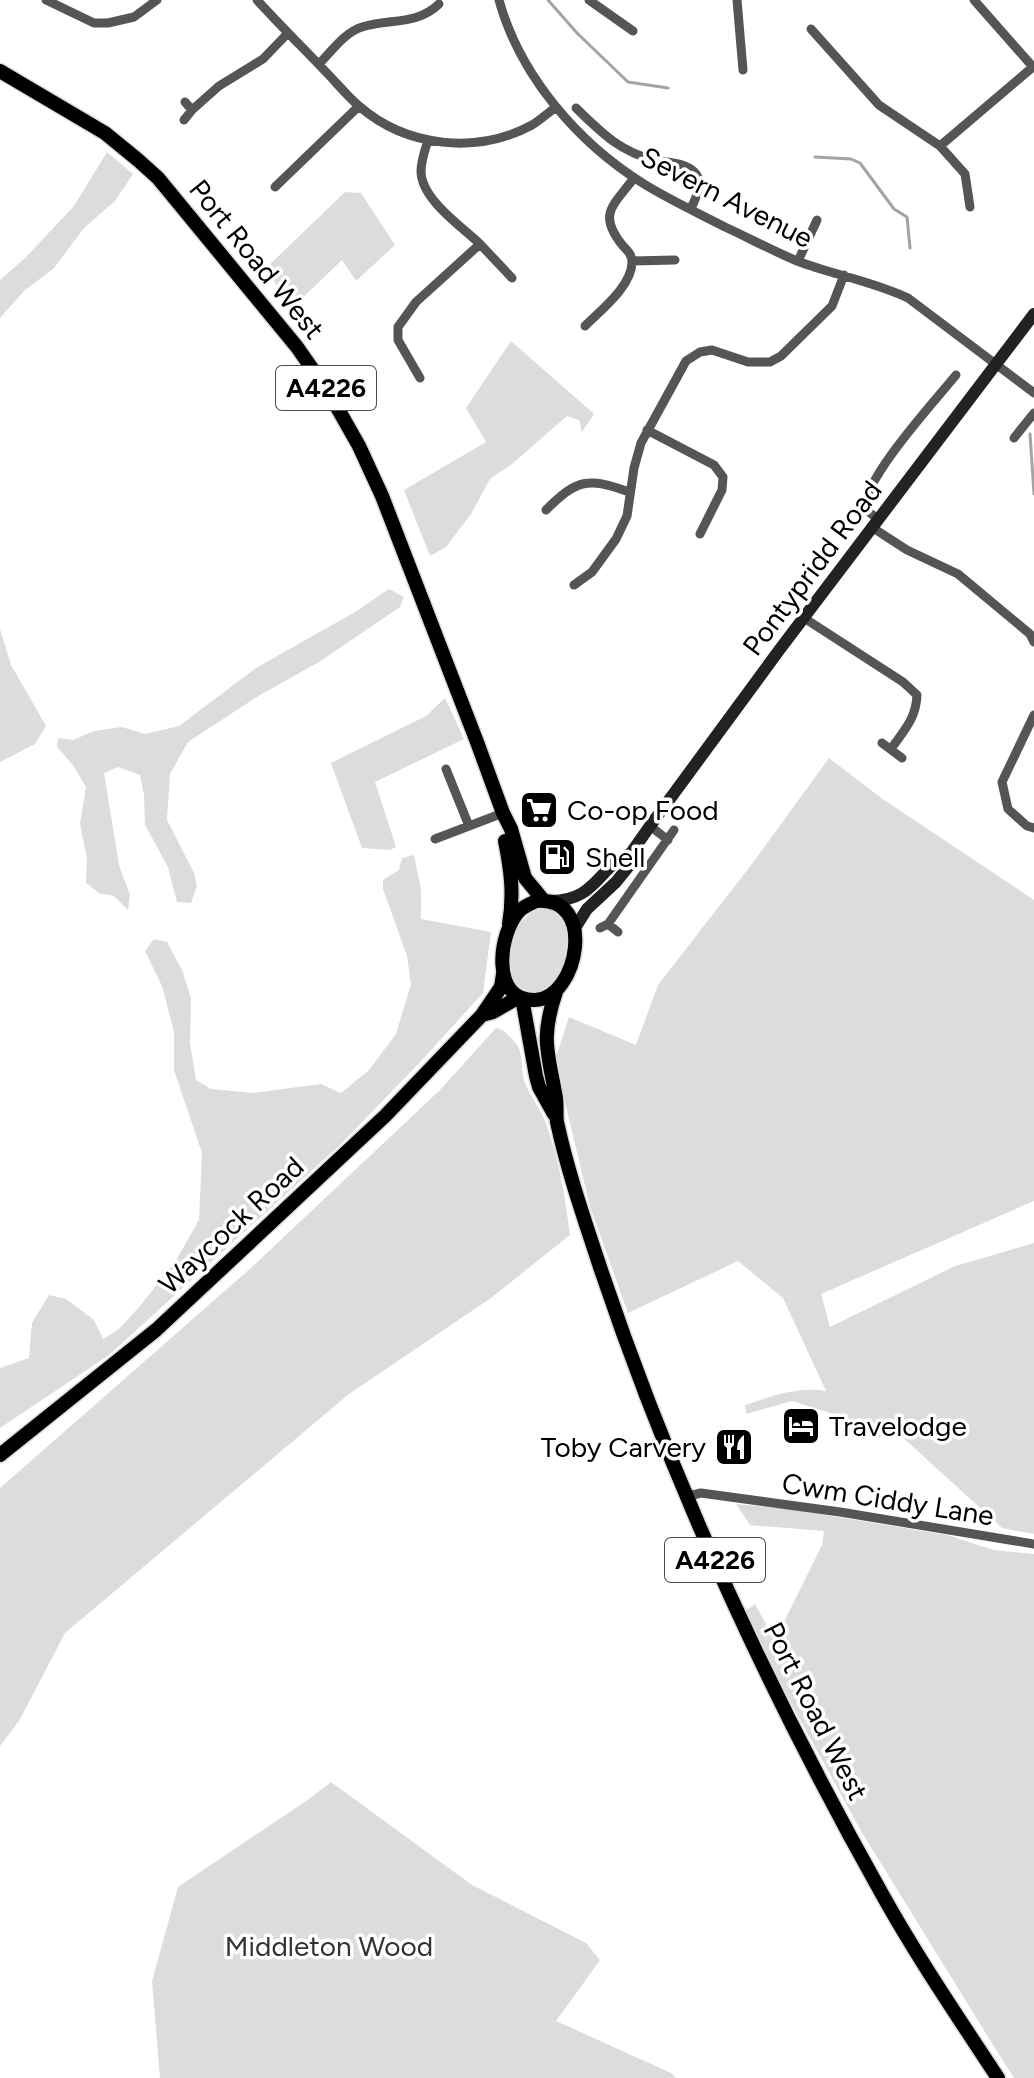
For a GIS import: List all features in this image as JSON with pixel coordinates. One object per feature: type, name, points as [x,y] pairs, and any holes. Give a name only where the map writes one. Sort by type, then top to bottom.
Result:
[{"type":"main road","name":"Port Road West","points":[[0,71],[105,133],[158,178],[261,302],[322,383],[359,446],[382,496],[511,829],[525,878],[548,901]]},
{"type":"main road","name":"Pontypridd Road","points":[[575,928],[587,909],[629,866],[631,853],[650,826],[1034,314]]},
{"type":"main road","name":"Port Road West","points":[[503,813],[512,881],[507,933]]},
{"type":"main road","name":"Pontypridd Road","points":[[548,901],[572,899],[583,894],[618,859],[631,853]]},
{"type":"main road","points":[[548,901],[562,906],[570,914],[575,928],[572,958],[566,977],[551,996],[540,1000],[521,998],[511,990],[503,974],[502,953],[507,933],[519,911],[530,904],[548,901]]},
{"type":"main road","name":"Waycock Road","points":[[0,1455],[175,1313],[385,1116],[482,1015],[498,992],[503,974]]},
{"type":"main road","name":"Port Road West","points":[[556,992],[548,1016],[546,1043],[556,1118],[572,1181],[618,1321],[662,1435],[738,1612],[792,1725],[883,1896],[998,2078]]},
{"type":"main road","name":"Port Road West","points":[[521,998],[539,1087],[556,1118]]},
{"type":"main road","name":"Waycock Road","points":[[482,1015],[521,998]]},
{"type":"street","points":[[46,0],[94,23],[134,17],[157,0]]},
{"type":"street","points":[[257,0],[359,106],[382,122],[406,133],[458,144],[500,138],[532,125],[556,107]]},
{"type":"street","name":"Severn Avenue","points":[[499,0],[523,57],[556,107],[591,143],[634,178],[798,261],[908,298],[1034,393]]},
{"type":"street","points":[[589,0],[633,31]]},
{"type":"street","points":[[737,0],[743,70]]},
{"type":"street","points":[[940,146],[1034,66],[974,0]]},
{"type":"street","points":[[319,64],[343,39],[362,27],[409,20],[430,13],[439,4]]},
{"type":"street","points":[[811,29],[879,105],[940,146],[965,174],[970,207]]},
{"type":"street","points":[[184,120],[188,106],[263,59],[288,33]]},
{"type":"street","points":[[275,187],[359,106]]},
{"type":"street","points":[[576,108],[626,151],[690,168],[696,173],[699,188],[691,209]]},
{"type":"street","points":[[428,140],[420,169],[423,186],[435,203],[512,278]]},
{"type":"street","points":[[585,326],[626,284],[631,256],[613,234],[608,222],[610,210],[634,178]]},
{"type":"street","points":[[798,261],[817,220]]},
{"type":"street","points":[[420,378],[398,340],[398,327],[416,302],[480,244]]},
{"type":"street","points":[[632,261],[675,260]]},
{"type":"street","points":[[574,585],[592,572],[616,539],[627,516],[636,459],[647,430],[686,361],[700,352],[712,350],[748,362],[770,362],[781,356],[832,306],[844,275]]},
{"type":"street","points":[[956,375],[888,460],[869,491],[865,509],[876,524],[907,550],[958,574],[1030,634],[1034,642]]},
{"type":"street","points":[[1014,438],[1034,413]]},
{"type":"street","points":[[647,430],[714,465],[723,477],[722,490],[700,534]]},
{"type":"street","points":[[546,510],[568,488],[600,481],[629,492]]},
{"type":"street","points":[[804,618],[903,682],[917,695],[917,708],[908,726],[886,746],[902,758]]},
{"type":"street","points":[[1034,715],[1002,782],[1008,809],[1027,826],[1034,828]]},
{"type":"street","points":[[446,769],[469,826]]},
{"type":"street","points":[[435,839],[503,813]]},
{"type":"street","points":[[650,826],[668,840]]},
{"type":"street","points":[[618,932],[604,926],[674,830]]},
{"type":"street","name":"Cwm Ciddy Lane","points":[[688,1496],[701,1493],[784,1504],[1034,1544]]},
{"type":"green space","points":[[107,152],[133,174],[115,201],[84,228],[54,268],[24,291],[0,318],[0,280],[74,206]]},
{"type":"green space","points":[[345,192],[361,193],[395,245],[356,281],[342,260],[293,307],[265,269]]},
{"type":"green space","points":[[511,341],[594,414],[582,432],[579,420],[567,416],[490,479],[471,514],[446,547],[430,556],[404,490],[486,442],[466,408]]},
{"type":"green space","points":[[389,589],[404,597],[400,607],[319,662],[260,695],[188,742],[170,774],[167,820],[194,873],[197,886],[191,903],[177,902],[168,867],[145,825],[140,775],[118,767],[104,773],[119,865],[130,895],[128,910],[114,896],[99,893],[86,883],[87,859],[80,824],[86,787],[57,747],[58,738],[73,740],[94,731],[122,727],[145,734],[179,726],[256,668],[355,612]]},
{"type":"green space","points":[[0,629],[11,665],[46,726],[35,744],[0,762]]},
{"type":"green space","points":[[445,698],[464,739],[375,782],[396,847],[390,850],[362,848],[331,763],[426,716]]},
{"type":"green space","points":[[829,758],[884,800],[1034,900],[1034,1201],[821,1294],[830,1327],[955,1266],[1034,1243],[1034,1534],[1002,1528],[890,1429],[879,1438],[846,1418],[792,1401],[746,1414],[745,1405],[775,1395],[805,1390],[826,1391],[783,1298],[738,1261],[628,1313],[590,1207],[555,1060],[569,1017],[636,1045],[658,985]]},
{"type":"green space","points":[[414,855],[421,889],[421,919],[491,932],[483,993],[340,1145],[109,1355],[0,1428],[0,1368],[29,1358],[32,1323],[49,1295],[66,1299],[94,1320],[103,1339],[118,1330],[140,1306],[175,1262],[199,1220],[202,1153],[174,1070],[174,1032],[162,986],[145,951],[154,939],[167,942],[182,970],[191,998],[190,1043],[196,1080],[211,1089],[253,1093],[321,1084],[341,1093],[369,1070],[396,1034],[411,984],[407,956],[383,889],[383,880],[399,870],[402,858]]},
{"type":"green space","points":[[544,908],[559,914],[566,925],[567,950],[557,976],[549,986],[539,991],[527,991],[513,979],[510,947],[519,926],[534,911]]},
{"type":"green space","points":[[496,1028],[506,1033],[519,1048],[525,1083],[545,1121],[558,1163],[570,1235],[491,1298],[349,1394],[65,1633],[19,1721],[0,1746],[0,1488],[252,1267],[440,1090]]},
{"type":"green space","points":[[736,1504],[789,1509],[947,1535],[994,1550],[1034,1554],[1034,2078],[1014,2078],[998,2053],[861,1831],[775,1674],[745,1611],[755,1604],[768,1628],[785,1620],[822,1545],[824,1531],[750,1525]]},
{"type":"green space","name":"Middleton Wood","points":[[331,1782],[472,1885],[586,1943],[600,1960],[556,2021],[676,2078],[160,2078],[152,1981],[178,1887]]},
{"type":"waterway","points":[[548,0],[628,82],[668,88]]},
{"type":"waterway","points":[[815,157],[851,159],[860,163],[894,209],[907,217],[910,248]]},
{"type":"waterway","points":[[1030,434],[1034,494]]},
{"type":"place","name":"Co-op Food","points":[[539,810]]},
{"type":"place","name":"Shell","points":[[557,857]]},
{"type":"place","name":"Travelodge","points":[[801,1426]]},
{"type":"place","name":"Toby Carvery","points":[[734,1447]]}]
